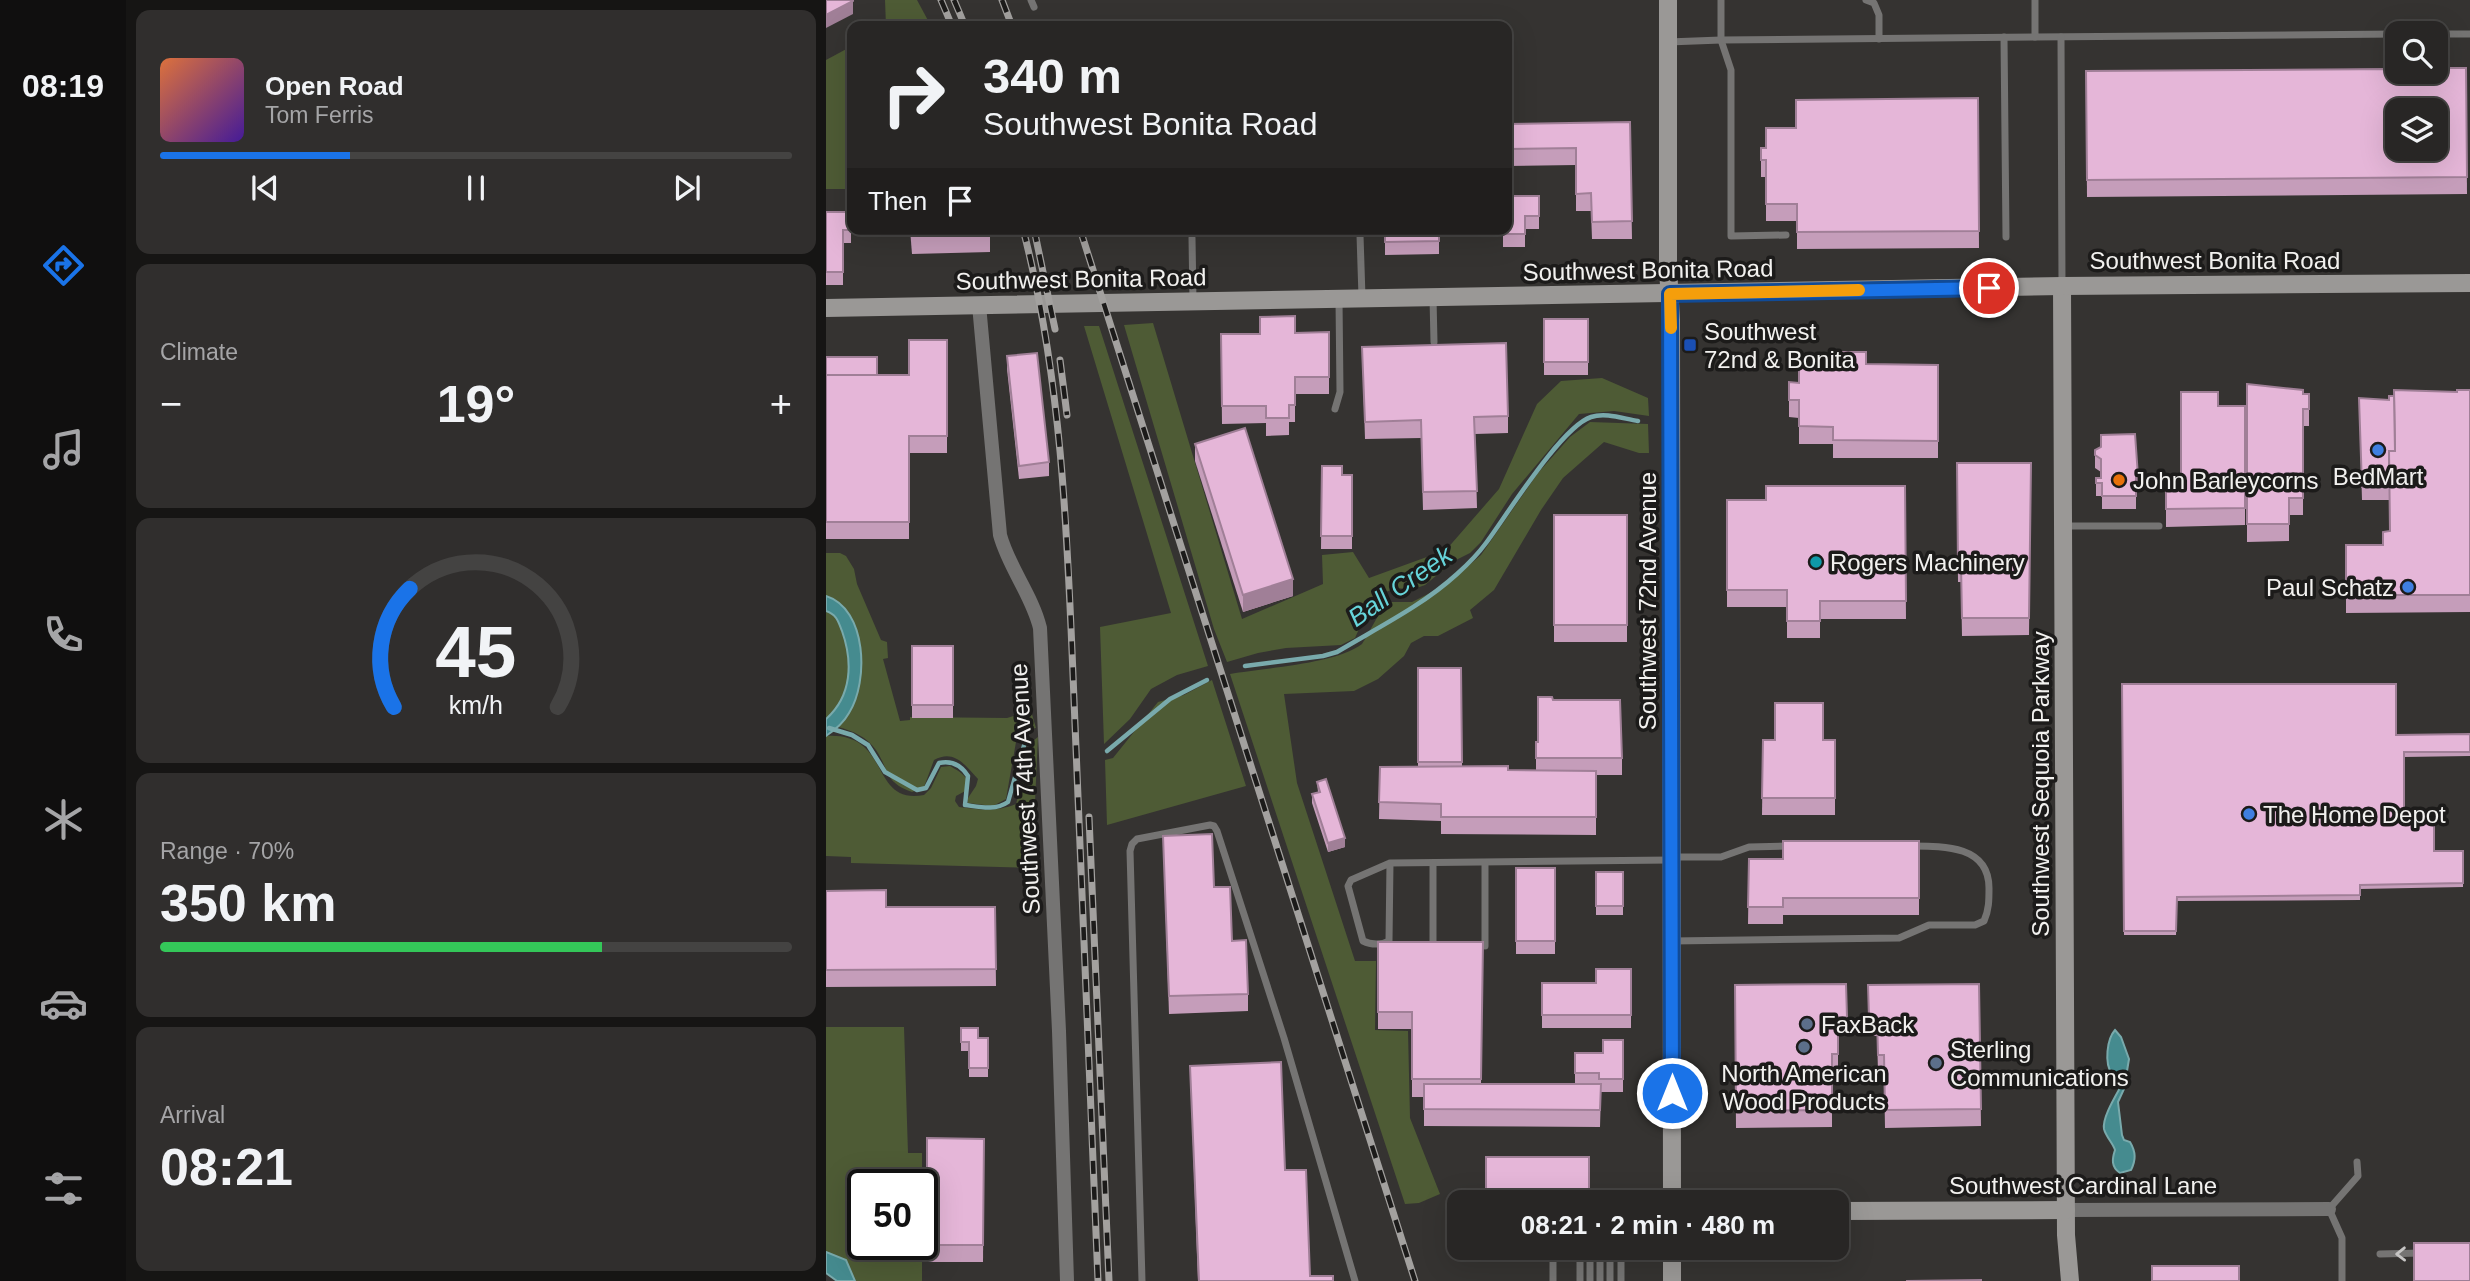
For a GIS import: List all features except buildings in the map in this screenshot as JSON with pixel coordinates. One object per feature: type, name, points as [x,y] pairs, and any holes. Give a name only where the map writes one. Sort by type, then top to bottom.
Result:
[{"type":"main road","name":"Southwest 72nd Avenue","points":[[1668,0],[1672,1190]]},
{"type":"main road","name":"Southwest Bonita Road","points":[[826,308],[2062,286],[2470,283]]},
{"type":"main road","name":"Southwest Sequoia Parkway","points":[[2062,286],[2067,1210],[2070,1281]]},
{"type":"main road","name":"Southwest Cardinal Lane","points":[[1849,1212],[2067,1210]]},
{"type":"main road","points":[[1672,1260],[1672,1281]]},
{"type":"street","name":"Southwest 74th Avenue","points":[[979,305],[1000,535],[1006,555],[1036,612],[1040,628],[1059,1031],[1067,1281]]},
{"type":"street","name":"Southwest Cardinal Lane","points":[[2067,1210],[2329,1209]]},
{"type":"lane","points":[[1721,0],[1721,40],[1731,70],[1731,236],[1786,235]]},
{"type":"lane","points":[[1866,0],[1874,3],[1879,15],[1880,38]]},
{"type":"lane","points":[[2035,0],[2035,37]]},
{"type":"lane","points":[[1668,43],[1880,38],[2385,34]]},
{"type":"lane","points":[[2448,34],[2470,34]]},
{"type":"lane","points":[[2004,37],[2006,237]]},
{"type":"lane","points":[[2061,37],[2062,286]]},
{"type":"lane","points":[[1360,235],[1362,299]]},
{"type":"lane","points":[[1192,238],[1193,301]]},
{"type":"lane","points":[[1433,298],[1434,342]]},
{"type":"lane","points":[[1335,409],[1340,392],[1339,299]]},
{"type":"lane","points":[[2063,526],[2159,526]]},
{"type":"lane","points":[[1142,1281],[1130,851],[1137,839],[1210,825],[1217,831],[1267,986],[1355,1281]]},
{"type":"lane","points":[[1390,863],[1390,941],[1385,944],[1369,944],[1363,941],[1348,886],[1351,880],[1390,863],[1721,858],[1748,847],[1794,846]]},
{"type":"lane","points":[[1672,941],[1899,938],[1929,925],[1975,925],[1984,921],[1989,910],[1989,882],[1987,868],[1981,861],[1962,851],[1905,846]]},
{"type":"lane","points":[[1433,863],[1433,944]]},
{"type":"lane","points":[[1485,863],[1485,946]]},
{"type":"lane","points":[[2342,1281],[2342,1238],[2329,1209],[2358,1176],[2357,1162]]},
{"type":"lane","points":[[2380,1254],[2434,1253]]},
{"type":"lane","points":[[1553,1260],[1553,1281]]},
{"type":"lane","points":[[1580,1260],[1580,1281]]},
{"type":"lane","points":[[1590,1260],[1590,1281]]},
{"type":"lane","points":[[1600,1260],[1600,1281]]},
{"type":"lane","points":[[1610,1260],[1610,1281]]},
{"type":"lane","points":[[1621,1260],[1621,1281]]},
{"type":"green space","points":[[885,0],[917,0],[928,21],[886,21]]},
{"type":"green space","points":[[847,49],[847,189],[826,189],[826,60]]},
{"type":"green space","points":[[1153,323],[1242,619],[1323,584],[1322,555],[1353,552],[1369,578],[1446,550],[1499,489],[1537,404],[1561,381],[1602,378],[1648,398],[1649,416],[1614,411],[1579,414],[1512,494],[1481,542],[1470,553],[1454,561],[1425,585],[1411,590],[1398,588],[1382,593],[1367,611],[1355,638],[1341,645],[1286,648],[1227,662],[1214,629],[1124,325]]},
{"type":"green space","points":[[1084,326],[1099,326],[1208,666],[1177,675],[1151,689],[1130,719],[1104,744],[1100,627],[1171,613]]},
{"type":"green space","points":[[1590,422],[1648,424],[1649,453],[1639,453],[1604,442],[1563,478],[1494,590],[1470,610],[1473,618],[1438,636],[1424,636],[1411,643],[1404,656],[1378,679],[1354,691],[1284,694],[1297,783],[1355,961],[1376,961],[1375,1030],[1408,1031],[1410,1118],[1440,1194],[1419,1203],[1405,1204],[1230,674],[1318,661],[1350,651],[1362,644],[1386,602],[1412,602],[1446,585],[1481,555],[1538,473],[1570,437]]},
{"type":"green space","points":[[826,553],[846,556],[854,569],[857,584],[881,640],[887,642],[888,658],[883,659],[900,721],[910,720],[910,717],[1007,718],[1031,711],[1036,728],[1023,730],[1016,742],[1006,799],[993,806],[968,803],[978,779],[958,760],[947,756],[934,760],[924,787],[912,792],[892,780],[868,741],[838,727],[853,704],[860,680],[860,668],[856,642],[846,612],[836,601],[826,596]]},
{"type":"green space","points":[[826,611],[835,616],[839,624],[846,643],[849,666],[841,700],[826,719]]},
{"type":"green space","points":[[1212,680],[1246,786],[1107,825],[1105,760],[1113,758],[1158,702],[1184,695]]},
{"type":"green space","points":[[826,736],[847,738],[862,745],[886,780],[894,789],[906,795],[924,795],[931,788],[941,767],[950,766],[963,775],[969,785],[969,789],[956,796],[955,801],[959,807],[988,810],[1016,804],[1033,741],[1038,737],[1032,868],[851,863],[851,857],[826,856]]},
{"type":"green space","points":[[826,1027],[904,1027],[908,1153],[922,1153],[922,1169],[847,1169],[847,1260],[922,1260],[922,1281],[855,1281],[846,1260],[826,1252]]},
{"type":"water","points":[[826,596],[840,603],[850,615],[857,630],[861,665],[860,683],[849,713],[839,726],[826,736],[826,719],[841,700],[849,666],[846,643],[839,624],[835,616],[826,611]]},
{"type":"water","points":[[2115,1030],[2121,1037],[2129,1059],[2124,1089],[2118,1102],[2122,1135],[2124,1140],[2130,1142],[2135,1156],[2131,1170],[2120,1173],[2114,1165],[2115,1150],[2104,1129],[2107,1113],[2121,1086],[2121,1081],[2112,1074],[2107,1058],[2108,1045]]},
{"type":"water","points":[[826,1252],[846,1260],[855,1281],[837,1281],[826,1273]]},
{"type":"waterway","name":"Ball Creek","points":[[1245,666],[1337,652],[1399,616],[1443,586],[1472,559],[1550,454],[1579,424],[1591,417],[1603,415],[1638,421]]},
{"type":"waterway","name":"Ball Creek","points":[[1107,751],[1170,699],[1207,680]]},
{"type":"waterway","name":"Ball Creek","points":[[829,728],[852,735],[868,745],[885,772],[917,790],[926,788],[939,763],[956,764],[968,776],[965,805],[987,808],[1008,802],[1027,735]]},
{"type":"railway","points":[[941,0],[950,21]]},
{"type":"railway","points":[[954,0],[963,21]]},
{"type":"railway","points":[[1002,0],[1010,21]]},
{"type":"railway","points":[[1024,235],[1048,351],[1067,537],[1098,1281]]},
{"type":"railway","points":[[1035,235],[1055,329]]},
{"type":"railway","points":[[1082,235],[1415,1281]]},
{"type":"railway","points":[[1060,360],[1067,415]]},
{"type":"railway","points":[[1089,817],[1109,1281]]},
{"type":"slow traffic","points":[[1671,328],[1670,294],[1859,290]]},
{"type":"place","name":"Southwest 72nd & Bonita","points":[[1690,345]]},
{"type":"place","name":"BedMart","points":[[2378,450]]},
{"type":"place","name":"John Barleycorns","points":[[2119,480]]},
{"type":"place","name":"Rogers Machinery","points":[[1816,562]]},
{"type":"place","name":"Paul Schatz","points":[[2408,587]]},
{"type":"place","name":"The Home Depot","points":[[2249,814]]},
{"type":"place","name":"FaxBack","points":[[1807,1024]]},
{"type":"place","name":"North American Wood Products","points":[[1804,1047]]},
{"type":"place","name":"Sterling Communications","points":[[1936,1063]]},
{"type":"route","points":[[1672,1093],[1670,294],[1989,288]]}]
